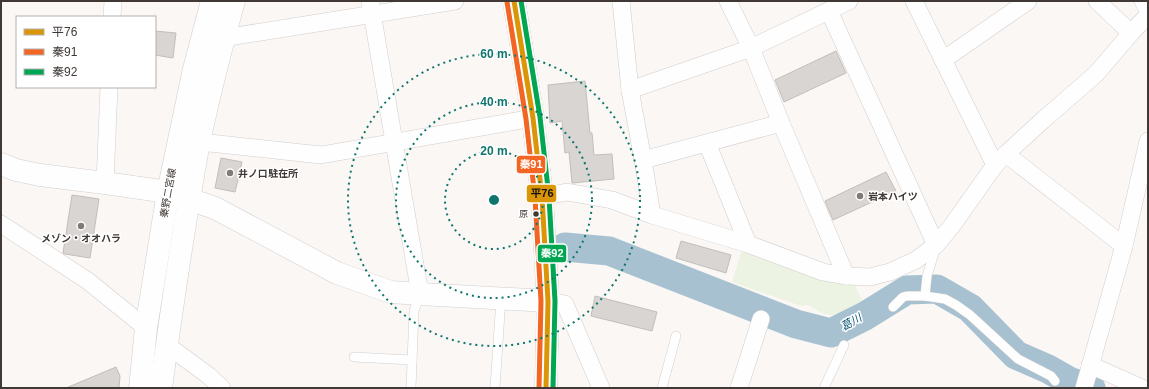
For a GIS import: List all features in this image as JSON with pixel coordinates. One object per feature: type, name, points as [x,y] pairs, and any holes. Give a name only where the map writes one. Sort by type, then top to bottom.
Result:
[{"type":"street","points":[[112,16],[113,1]]},
{"type":"street","name":"秦野二宮線","points":[[140,388],[146,328],[168,192],[194,69],[212,1]]},
{"type":"street","points":[[161,388],[189,200],[223,38],[234,1]]},
{"type":"street","points":[[223,38],[371,8],[456,1]]},
{"type":"street","points":[[514,1],[533,118],[542,197],[548,301],[546,388]]},
{"type":"street","points":[[622,1],[630,90],[652,215]]},
{"type":"street","points":[[728,1],[751,48],[846,276]]},
{"type":"street","points":[[630,90],[751,48],[849,1]]},
{"type":"street","points":[[914,1],[943,60],[1000,159],[1124,246]]},
{"type":"street","points":[[943,60],[1028,1]]},
{"type":"street","points":[[1097,1],[1131,33]]},
{"type":"street","points":[[1143,1],[1148,10]]},
{"type":"street","points":[[371,8],[420,294]]},
{"type":"street","points":[[829,11],[936,245]]},
{"type":"street","points":[[542,197],[567,192],[612,200],[652,215],[748,244],[823,272],[846,276],[870,277],[890,272],[916,260],[936,245],[951,227],[1000,159],[1096,74],[1148,15]]},
{"type":"street","points":[[105,183],[109,88]]},
{"type":"street","points":[[200,142],[321,155],[394,141],[533,118]]},
{"type":"street","points":[[643,160],[781,123]]},
{"type":"street","points":[[1084,388],[1124,246],[1148,141]]},
{"type":"street","points":[[707,143],[748,244]]},
{"type":"street","points":[[1,164],[16,170],[40,175],[168,192],[215,208],[337,273],[391,292],[548,301],[565,304],[601,388]]},
{"type":"street","points":[[1,224],[88,281],[146,328]]},
{"type":"street","points":[[739,388],[761,319]]},
{"type":"street","points":[[167,345],[209,376],[222,388]]},
{"type":"street","points":[[1090,365],[1142,388]]},
{"type":"lane","points":[[925,296],[927,276],[936,245]]},
{"type":"lane","points":[[411,388],[414,311],[420,294]]},
{"type":"lane","points":[[892,307],[906,296],[925,296],[945,299],[970,315],[1018,359],[1050,376],[1055,381]]},
{"type":"lane","points":[[495,388],[501,298]]},
{"type":"lane","points":[[662,388],[676,336]]},
{"type":"lane","points":[[826,387],[844,345]]},
{"type":"lane","points":[[354,357],[412,360]]},
{"type":"green space","points":[[742,249],[853,281],[862,301],[847,311],[830,315],[824,314],[809,306],[801,306],[732,282]]},
{"type":"building","points":[[156,31],[176,33],[173,58],[156,55]]},
{"type":"building","points":[[836,51],[846,73],[784,102],[775,80]]},
{"type":"building","points":[[585,81],[590,133],[592,133],[594,155],[612,154],[614,179],[572,183],[569,152],[565,153],[562,121],[550,123],[548,85]]},
{"type":"building","name":"井ノ口駐在所","points":[[221,158],[242,162],[235,192],[215,188]]},
{"type":"building","name":"岩本ハイツ","points":[[886,172],[896,191],[833,220],[825,201]]},
{"type":"building","name":"メゾン・オオハラ","points":[[72,195],[99,199],[90,258],[63,253]]},
{"type":"building","points":[[681,241],[731,255],[726,273],[676,258]]},
{"type":"building","points":[[595,296],[657,312],[652,331],[591,316]]},
{"type":"building","points":[[116,367],[120,376],[119,388],[66,388]]},
{"type":"waterway","name":"葛川","points":[[565,247],[609,251],[796,324],[831,333],[865,316],[907,290],[937,289],[970,308],[1016,355],[1048,369],[1071,382],[1091,388]]},
{"type":"transit line","name":"平76","points":[[514,1],[533,118],[542,197],[548,301],[546,388]]},
{"type":"transit line","name":"秦92","points":[[521,1],[540,117],[549,197],[555,301],[553,388]]},
{"type":"transit line","name":"秦91","points":[[507,2],[526,119],[535,198],[541,301],[539,388]]},
{"type":"place","name":"井ノ口駐在所","points":[[230,173]]},
{"type":"place","name":"岩本ハイツ","points":[[860,196]]},
{"type":"place","name":"原","points":[[536,214]]},
{"type":"place","name":"メゾン・オオハラ","points":[[81,226]]}]
